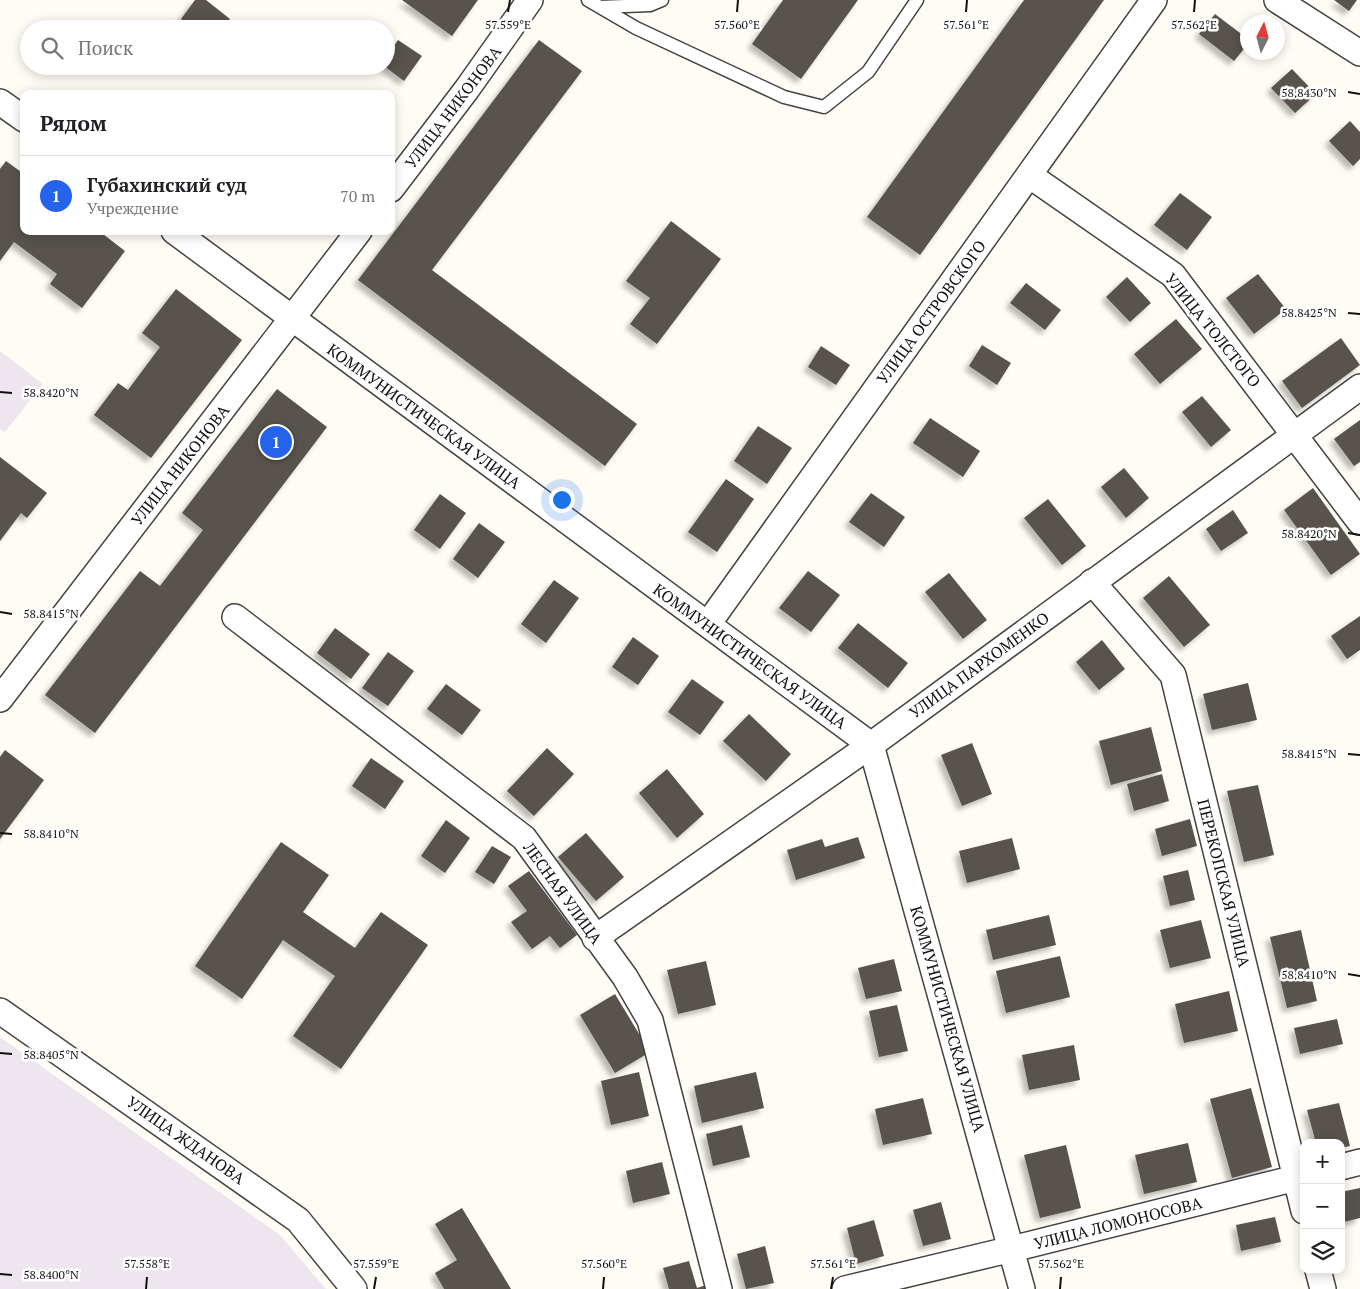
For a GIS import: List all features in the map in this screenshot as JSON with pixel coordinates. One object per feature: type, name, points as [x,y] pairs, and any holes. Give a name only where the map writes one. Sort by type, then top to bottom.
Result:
[{"type":"street","name":"УЛИЦА НИКОНОВА","points":[[395,184],[468,90],[530,0]]},
{"type":"street","name":"УЛИЦА ОСТРОВСКОГО","points":[[708,624],[1154,0]]},
{"type":"street","points":[[1277,0],[1360,53]]},
{"type":"street","points":[[0,102],[20,116]]},
{"type":"street","name":"УЛИЦА ТОЛСТОГО","points":[[1029,175],[1173,275],[1360,522]]},
{"type":"street","name":"КОММУНИСТИЧЕСКАЯ УЛИЦА","points":[[179,235],[871,745],[1022,1289]]},
{"type":"street","name":"УЛИЦА НИКОНОВА","points":[[0,699],[356,235]]},
{"type":"street","name":"УЛИЦА ПАРХОМЕНКО","points":[[595,938],[871,745],[1360,387]]},
{"type":"street","name":"ПЕРЕКОПСКАЯ УЛИЦА","points":[[1092,582],[1173,675],[1300,1177]]},
{"type":"street","name":"ЛЕСНАЯ УЛИЦА","points":[[235,617],[524,838],[625,977],[650,1020],[719,1289]]},
{"type":"street","name":"УЛИЦА ЖДАНОВА","points":[[0,1011],[298,1220],[354,1289]]},
{"type":"street","points":[[1345,1166],[1360,1162]]},
{"type":"street","name":"УЛИЦА ЛОМОНОСОВА","points":[[845,1289],[1012,1250],[1300,1177]]},
{"type":"street","points":[[1319,1274],[1323,1289]]},
{"type":"lane","points":[[588,0],[636,28],[784,97],[824,107],[868,72],[918,0]]},
{"type":"lane","points":[[600,7],[650,6],[662,0]]},
{"type":"shaded area","points":[[0,351],[43,384],[5,432],[0,429]]},
{"type":"shaded area","points":[[0,1037],[280,1235],[326,1289],[0,1289]]},
{"type":"building","points":[[195,0],[206,0],[230,19],[182,20],[181,19]]},
{"type":"building","points":[[402,0],[478,0],[452,36]]},
{"type":"building","points":[[783,0],[858,0],[801,79],[752,44]]},
{"type":"building","points":[[1024,0],[1104,0],[920,255],[867,217]]},
{"type":"building","points":[[1334,0],[1357,0],[1349,11]]},
{"type":"building","points":[[1215,14],[1240,33],[1240,54],[1234,61],[1199,34]]},
{"type":"building","points":[[398,40],[422,56],[404,81],[395,74],[395,44]]},
{"type":"building","points":[[539,40],[582,71],[432,270],[637,424],[605,466],[358,280],[392,235],[395,235],[395,231]]},
{"type":"building","points":[[1292,69],[1316,94],[1295,113],[1271,88]]},
{"type":"building","points":[[1350,121],[1360,132],[1360,159],[1353,166],[1329,141]]},
{"type":"building","points":[[6,161],[20,171],[20,235],[104,235],[125,251],[82,308],[50,284],[57,274],[14,242],[0,261],[0,169]]},
{"type":"building","points":[[1180,193],[1212,217],[1187,250],[1154,225]]},
{"type":"building","points":[[671,221],[721,259],[657,344],[630,324],[650,298],[626,281]]},
{"type":"building","points":[[1258,274],[1286,309],[1254,334],[1226,298]]},
{"type":"building","points":[[1127,277],[1151,303],[1130,322],[1106,297]]},
{"type":"building","points":[[1026,283],[1061,310],[1045,330],[1010,303]]},
{"type":"building","points":[[176,289],[242,340],[151,458],[94,415],[118,383],[128,390],[160,347],[142,333]]},
{"type":"building","points":[[1176,319],[1202,349],[1160,384],[1134,354]]},
{"type":"building","points":[[1341,338],[1360,365],[1302,408],[1282,381]]},
{"type":"building","points":[[982,345],[1011,363],[997,385],[969,366]]},
{"type":"building","points":[[821,346],[850,365],[836,385],[808,367]]},
{"type":"building","points":[[277,389],[327,427],[95,733],[45,695],[140,571],[160,586],[203,530],[182,513]]},
{"type":"building","points":[[1202,396],[1231,430],[1211,447],[1182,412]]},
{"type":"building","points":[[930,418],[980,451],[963,477],[913,443]]},
{"type":"building","points":[[1360,420],[1360,462],[1354,466],[1334,439]]},
{"type":"building","points":[[758,426],[792,448],[767,484],[734,461]]},
{"type":"building","points":[[0,457],[47,493],[27,518],[21,513],[0,541]]},
{"type":"building","points":[[1124,468],[1149,498],[1126,518],[1101,487]]},
{"type":"building","points":[[726,479],[754,499],[717,552],[688,532]]},
{"type":"building","points":[[1313,488],[1360,554],[1331,575],[1284,510]]},
{"type":"building","points":[[871,493],[905,517],[884,547],[849,522]]},
{"type":"building","points":[[440,494],[466,513],[440,549],[414,530]]},
{"type":"building","points":[[1048,499],[1086,546],[1062,565],[1024,518]]},
{"type":"building","points":[[1233,510],[1248,533],[1221,551],[1206,529]]},
{"type":"building","points":[[479,523],[505,542],[478,578],[453,559]]},
{"type":"building","points":[[808,571],[840,595],[811,632],[779,608]]},
{"type":"building","points":[[949,573],[987,620],[963,639],[925,592]]},
{"type":"building","points":[[1169,576],[1210,625],[1184,647],[1143,598]]},
{"type":"building","points":[[554,580],[579,598],[546,643],[521,624]]},
{"type":"building","points":[[1360,616],[1360,650],[1347,659],[1331,636]]},
{"type":"building","points":[[858,623],[908,663],[888,688],[838,648]]},
{"type":"building","points":[[335,628],[370,654],[351,679],[317,653]]},
{"type":"building","points":[[633,637],[659,656],[638,685],[612,667]]},
{"type":"building","points":[[1102,640],[1125,669],[1099,690],[1076,662]]},
{"type":"building","points":[[388,652],[414,671],[388,706],[362,688]]},
{"type":"building","points":[[692,679],[724,702],[700,735],[668,712]]},
{"type":"building","points":[[1248,683],[1257,720],[1212,730],[1203,694]]},
{"type":"building","points":[[446,684],[481,710],[462,735],[427,709]]},
{"type":"building","points":[[749,714],[791,754],[766,781],[723,741]]},
{"type":"building","points":[[1151,727],[1162,771],[1111,785],[1099,741]]},
{"type":"building","points":[[972,743],[992,794],[962,806],[941,755]]},
{"type":"building","points":[[547,748],[574,774],[534,816],[507,791]]},
{"type":"building","points":[[5,750],[44,780],[0,839],[0,757]]},
{"type":"building","points":[[371,758],[404,781],[385,809],[352,786]]},
{"type":"building","points":[[667,769],[704,814],[677,838],[639,793]]},
{"type":"building","points":[[1162,774],[1169,801],[1134,811],[1127,784]]},
{"type":"building","points":[[1258,785],[1274,855],[1244,862],[1227,791]]},
{"type":"building","points":[[1190,819],[1197,846],[1162,856],[1155,829]]},
{"type":"building","points":[[446,820],[470,838],[445,873],[421,856]]},
{"type":"building","points":[[586,833],[624,877],[596,901],[558,857]]},
{"type":"building","points":[[858,837],[865,858],[796,880],[787,850],[822,839],[825,847]]},
{"type":"building","points":[[1012,838],[1020,869],[967,883],[959,851]]},
{"type":"building","points":[[281,842],[329,875],[303,912],[355,948],[381,912],[428,945],[341,1069],[293,1036],[335,976],[283,940],[242,999],[195,966]]},
{"type":"building","points":[[492,846],[511,857],[494,884],[475,872]]},
{"type":"building","points":[[1188,870],[1195,900],[1170,906],[1163,876]]},
{"type":"building","points":[[529,871],[577,935],[560,948],[550,936],[532,949],[511,922],[527,911],[508,886]]},
{"type":"building","points":[[1049,915],[1056,945],[993,960],[986,930]]},
{"type":"building","points":[[1201,920],[1211,958],[1170,968],[1160,930]]},
{"type":"building","points":[[1301,930],[1317,1001],[1287,1008],[1270,937]]},
{"type":"building","points":[[1060,956],[1070,997],[1006,1013],[996,971]]},
{"type":"building","points":[[894,959],[902,991],[866,999],[858,968]]},
{"type":"building","points":[[706,961],[716,1005],[678,1014],[667,970]]},
{"type":"building","points":[[1229,991],[1238,1031],[1184,1043],[1175,1004]]},
{"type":"building","points":[[615,994],[650,1052],[615,1073],[580,1015]]},
{"type":"building","points":[[897,1005],[908,1051],[879,1057],[869,1011]]},
{"type":"building","points":[[1337,1019],[1343,1044],[1300,1054],[1294,1028]]},
{"type":"building","points":[[1074,1045],[1080,1080],[1029,1090],[1022,1055]]},
{"type":"building","points":[[639,1072],[649,1116],[611,1125],[601,1081]]},
{"type":"building","points":[[756,1072],[764,1108],[702,1123],[694,1086]]},
{"type":"building","points":[[1251,1088],[1272,1167],[1232,1178],[1210,1099]]},
{"type":"building","points":[[923,1098],[932,1134],[883,1145],[875,1109]]},
{"type":"building","points":[[1339,1103],[1350,1146],[1345,1147],[1345,1139],[1315,1139],[1307,1110]]},
{"type":"building","points":[[742,1125],[750,1157],[713,1166],[706,1134]]},
{"type":"building","points":[[1188,1143],[1197,1182],[1144,1194],[1135,1155]]},
{"type":"building","points":[[1066,1145],[1081,1208],[1040,1218],[1024,1155]]},
{"type":"building","points":[[662,1162],[670,1194],[633,1203],[626,1171]]},
{"type":"building","points":[[1360,1188],[1360,1218],[1345,1222],[1345,1191]]},
{"type":"building","points":[[941,1202],[951,1239],[923,1246],[913,1210]]},
{"type":"building","points":[[462,1208],[511,1289],[444,1289],[435,1273],[457,1260],[435,1224]]},
{"type":"building","points":[[1275,1217],[1281,1242],[1241,1251],[1236,1225]]},
{"type":"building","points":[[874,1220],[884,1256],[856,1264],[847,1228]]},
{"type":"building","points":[[765,1246],[774,1283],[746,1289],[737,1254]]},
{"type":"building","points":[[689,1261],[697,1288],[706,1285],[707,1289],[669,1289],[663,1268]]},
{"type":"place","name":"Губахинский суд","points":[[276,442]]}]
